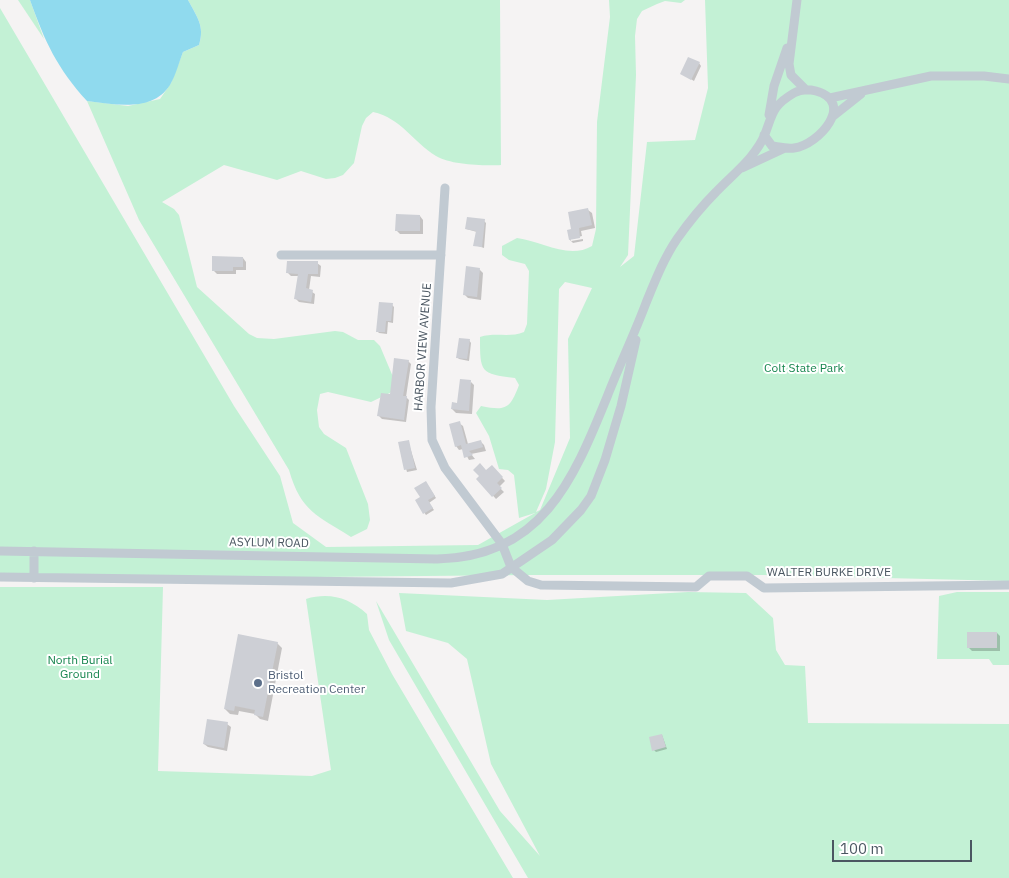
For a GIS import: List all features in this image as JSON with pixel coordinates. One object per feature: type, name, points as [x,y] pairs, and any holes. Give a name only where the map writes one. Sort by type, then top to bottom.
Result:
[{"type":"street","points":[[502,544],[542,517],[554,504],[569,481],[589,440],[658,273],[676,240],[715,193],[736,172],[764,135],[774,86],[790,41],[798,0]]},
{"type":"street","points":[[790,41],[790,75],[806,90]]},
{"type":"street","points":[[830,98],[863,92],[901,80],[930,76],[984,76],[1009,79]]},
{"type":"street","points":[[768,119],[784,100],[801,90],[822,93],[830,98],[834,108],[832,118]]},
{"type":"street","points":[[764,135],[772,146],[785,148],[795,148],[811,142],[824,130],[832,118],[863,92]]},
{"type":"street","points":[[736,172],[785,148]]},
{"type":"street","name":"HARBOR VIEW AVENUE","points":[[445,188],[431,407],[432,440],[445,468],[460,491],[502,544],[511,567]]},
{"type":"street","points":[[280,255],[441,255]]},
{"type":"street","points":[[0,577],[452,583],[502,574],[559,534],[573,521],[590,496],[598,479],[614,430],[646,304]]},
{"type":"street","name":"ASYLUM ROAD","points":[[0,551],[437,559],[477,554],[502,544]]},
{"type":"street","points":[[34,551],[34,578]]},
{"type":"street","name":"WALTER BURKE DRIVE","points":[[511,567],[528,581],[541,585],[696,587],[709,576],[747,576],[764,588],[1009,585]]},
{"type":"green space","points":[[18,0],[30,0],[44,39]]},
{"type":"green space","points":[[188,0],[500,0],[501,165],[468,164],[442,159],[428,150],[391,119],[373,112],[366,118],[362,126],[354,163],[343,175],[326,179],[301,171],[277,180],[224,165],[162,202],[174,209],[179,215],[197,287],[249,334],[257,338],[274,339],[335,331],[343,332],[358,340],[374,340],[380,346],[396,384],[394,391],[371,402],[328,392],[320,394],[317,410],[319,427],[324,434],[346,448],[368,504],[370,520],[367,529],[351,537],[312,511],[299,495],[289,470],[139,220],[87,101],[128,106],[160,99],[171,83],[183,52],[199,45],[201,38],[201,27]]},
{"type":"green space","name":"Colt State Park","points":[[609,0],[685,0],[681,3],[665,1],[657,4],[642,11],[637,19],[628,255],[620,267],[634,256],[647,142],[695,140],[708,88],[705,0],[1009,0],[1009,581],[763,575],[531,575],[0,580],[0,8],[234,406],[280,476],[293,523],[326,547],[478,545],[535,513],[519,518],[514,475],[508,470],[499,469],[489,436],[476,413],[481,406],[502,408],[510,404],[519,385],[515,378],[495,375],[484,369],[481,358],[480,337],[519,334],[524,332],[527,324],[529,271],[525,264],[509,260],[502,255],[502,246],[517,238],[564,250],[583,250],[592,246],[596,229],[597,122],[610,17]],"holes":[[[565,282],[592,288],[568,339],[570,438],[540,510],[536,512],[546,489],[555,442],[559,289]]]},
{"type":"green space","name":"North Burial Ground","points":[[0,587],[163,587],[158,771],[312,776],[331,770],[306,599],[331,596],[346,600],[367,614],[369,630],[392,674],[513,878],[0,878]]},
{"type":"green space","points":[[688,592],[746,593],[773,618],[776,650],[785,665],[805,666],[808,723],[1009,724],[1009,878],[528,878],[389,640],[376,601],[500,811],[540,856],[491,764],[467,659],[448,643],[406,631],[399,593],[547,600]]},
{"type":"green space","points":[[957,592],[1009,592],[1009,665],[993,665],[989,659],[937,659],[939,596]]},
{"type":"water","points":[[30,0],[188,0],[201,27],[201,38],[199,45],[183,52],[170,85],[153,100],[132,105],[87,101],[53,54]]},
{"type":"building","points":[[688,57],[700,62],[691,80],[680,74]]},
{"type":"building","points":[[588,208],[592,225],[579,228],[580,238],[569,240],[567,230],[571,229],[568,212]]},
{"type":"building","points":[[396,214],[420,215],[420,231],[395,231]]},
{"type":"building","points":[[467,217],[485,219],[482,247],[473,246],[476,231],[465,229]]},
{"type":"building","points":[[212,256],[243,257],[243,267],[233,267],[233,271],[212,271]]},
{"type":"building","points":[[287,261],[318,261],[318,274],[308,274],[306,288],[313,290],[311,302],[294,299],[298,274],[286,273]]},
{"type":"building","points":[[466,266],[480,268],[477,297],[463,295]]},
{"type":"building","points":[[379,302],[393,303],[391,321],[386,321],[385,332],[376,332]]},
{"type":"building","points":[[459,338],[470,339],[467,359],[456,358]]},
{"type":"building","points":[[394,358],[409,360],[403,396],[407,396],[404,420],[377,416],[381,393],[390,394]]},
{"type":"building","points":[[460,379],[471,380],[469,411],[451,409],[452,402],[457,403]]},
{"type":"building","points":[[460,421],[466,444],[481,440],[483,447],[469,451],[473,455],[464,458],[461,445],[455,447],[449,424]]},
{"type":"building","points":[[409,440],[415,468],[404,470],[398,442]]},
{"type":"building","points":[[480,463],[486,470],[492,465],[503,477],[497,483],[502,488],[492,497],[476,479],[479,476],[473,470]]},
{"type":"building","points":[[426,481],[435,496],[428,500],[433,508],[423,514],[415,500],[420,497],[414,488]]},
{"type":"building","points":[[967,632],[997,632],[997,648],[967,648]]},
{"type":"building","points":[[238,634],[278,642],[263,717],[254,715],[255,710],[235,706],[234,711],[224,709]]},
{"type":"building","points":[[207,719],[228,722],[224,748],[203,744]]},
{"type":"building","points":[[662,734],[666,747],[652,751],[649,737]]},
{"type":"place","name":"Bristol Recreation Center","points":[[258,683]]}]
